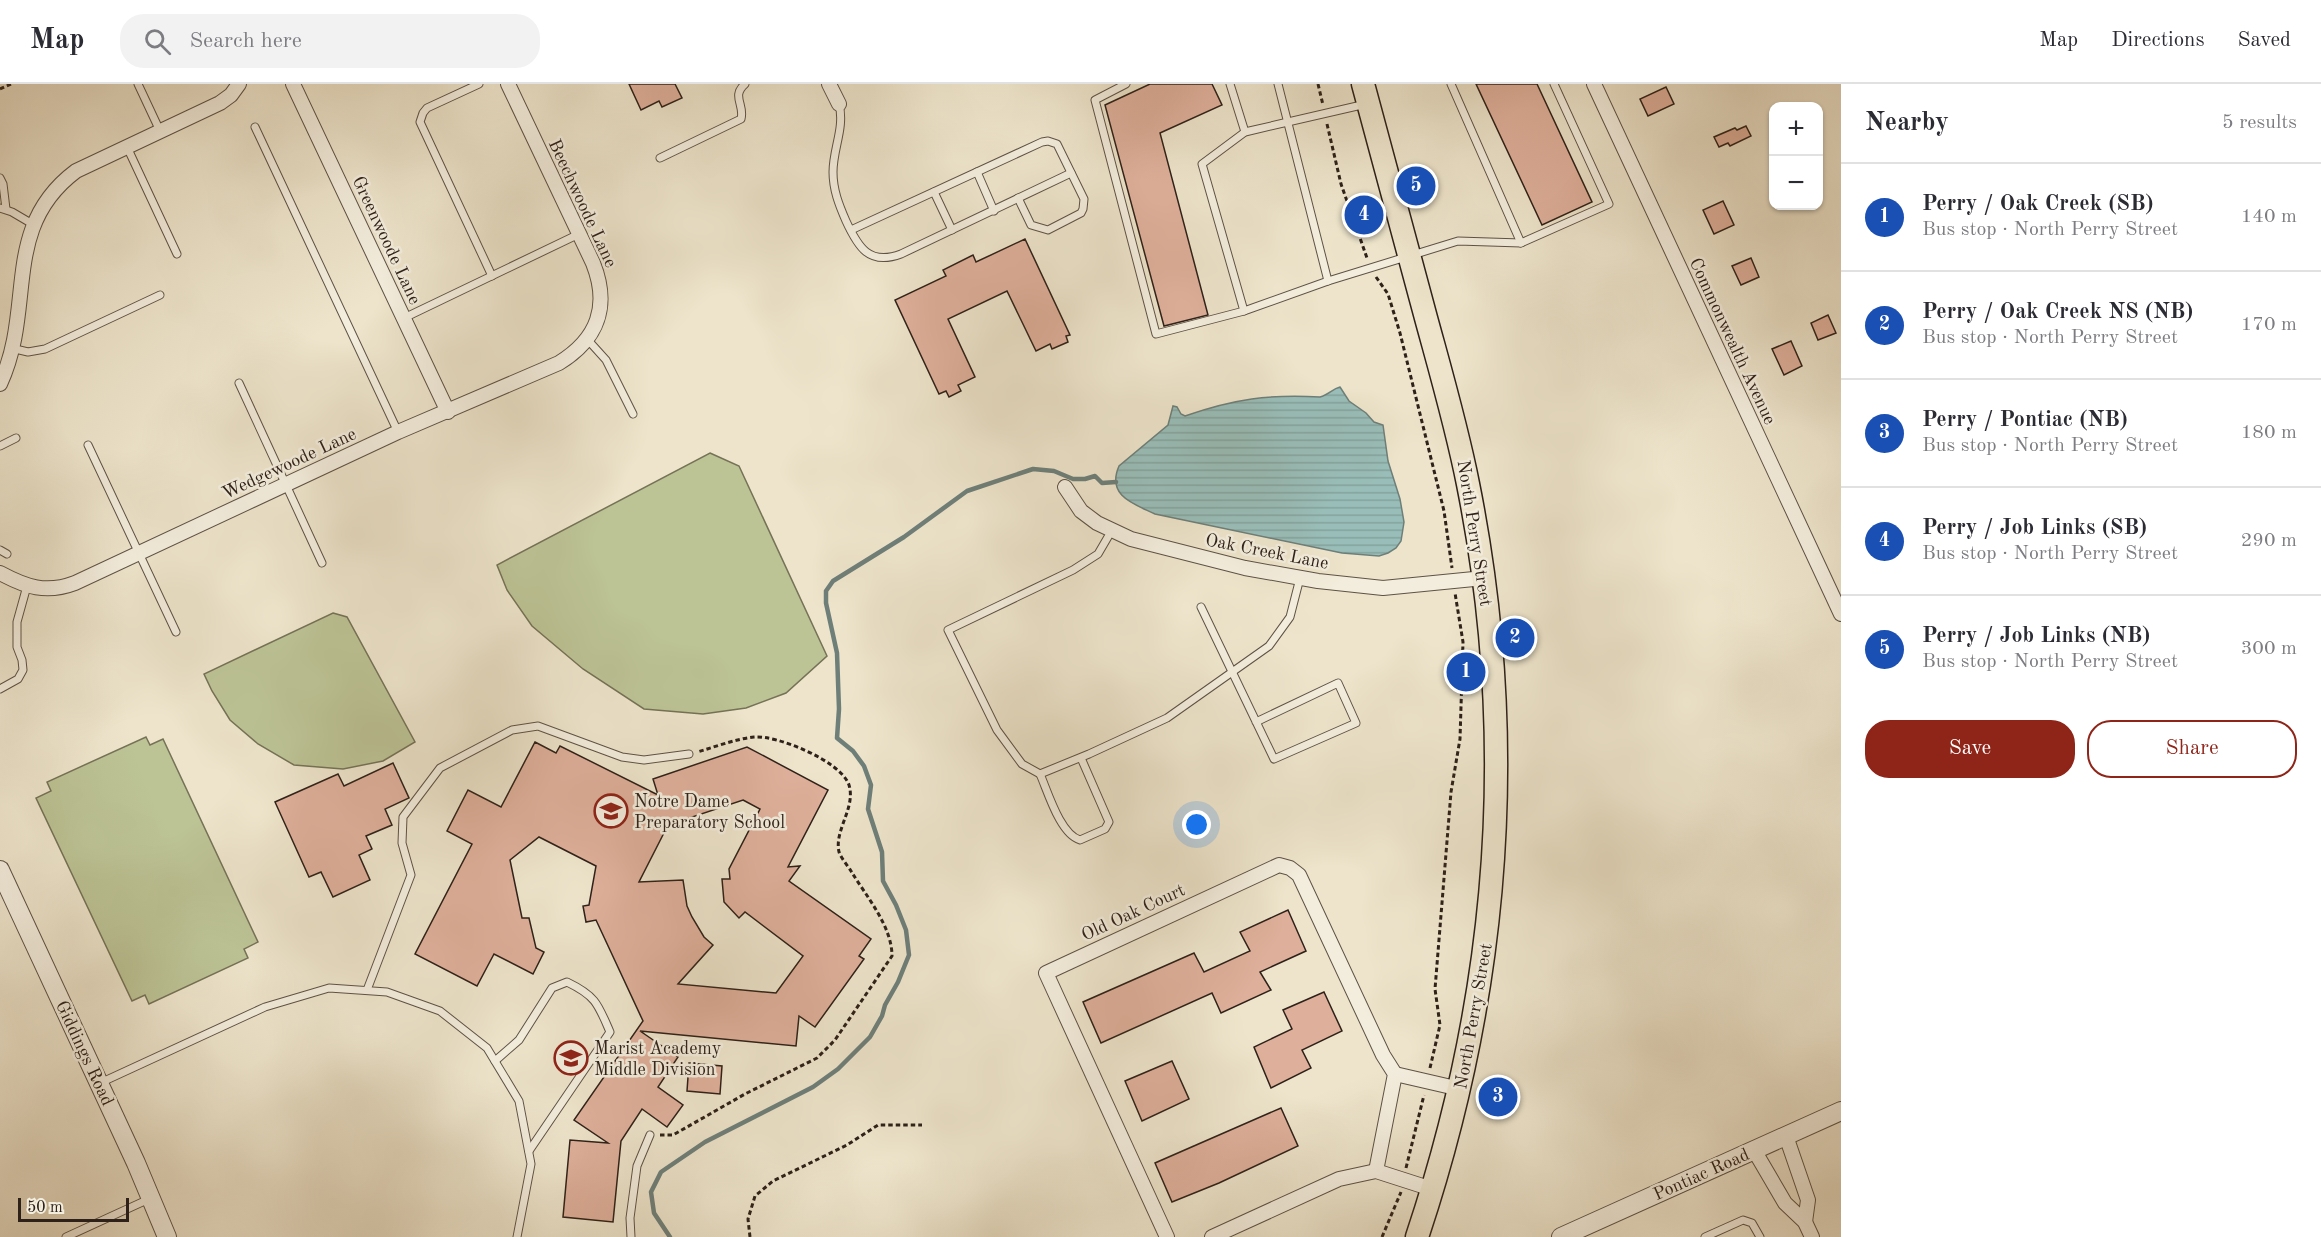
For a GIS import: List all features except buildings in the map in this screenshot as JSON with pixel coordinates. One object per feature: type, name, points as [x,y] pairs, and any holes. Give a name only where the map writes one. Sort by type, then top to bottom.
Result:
[{"type":"main road","name":"North Perry Street","points":[[1366,94],[1462,452],[1484,578],[1496,732],[1494,843],[1484,955],[1461,1089],[1420,1236]]},
{"type":"street","points":[[0,384],[11,348],[21,241],[29,222],[45,197],[67,177],[220,103],[231,95],[239,84]]},
{"type":"street","name":"Greenwoode Lane","points":[[293,84],[448,412]]},
{"type":"street","points":[[829,84],[839,104]]},
{"type":"street","name":"Commonwealth Avenue","points":[[1594,84],[1841,614]]},
{"type":"street","name":"Beechwoode Lane","points":[[514,86],[596,272],[601,291],[600,311],[587,339]]},
{"type":"street","name":"Wedgewoode Lane","points":[[0,573],[27,586],[44,590],[67,586],[398,432],[559,363],[576,351],[587,339]]},
{"type":"street","name":"Oak Creek Lane","points":[[1065,487],[1081,511],[1097,523],[1131,539],[1245,568],[1300,578],[1383,588],[1484,578]]},
{"type":"street","name":"Old Oak Court","points":[[1167,1237],[1046,973],[1279,865],[1290,868],[1299,875],[1383,1055],[1395,1074]]},
{"type":"street","name":"Giddings Road","points":[[0,870],[100,1083],[167,1237]]},
{"type":"street","points":[[1376,1171],[1395,1074],[1461,1089]]},
{"type":"street","name":"Pontiac Road","points":[[1561,1237],[1841,1111]]},
{"type":"street","points":[[1786,1136],[1808,1200],[1805,1222]]},
{"type":"street","points":[[1754,1150],[1785,1203],[1805,1222],[1812,1237]]},
{"type":"street","points":[[1212,1237],[1339,1179],[1376,1171],[1432,1189]]},
{"type":"lane","points":[[138,84],[160,131]]},
{"type":"lane","points":[[479,84],[427,108],[420,122],[492,276]]},
{"type":"lane","points":[[660,158],[741,119],[743,112],[738,96],[745,84]]},
{"type":"lane","points":[[1126,84],[1095,100],[1156,334],[1244,310],[1328,281],[1458,242],[1521,243],[1609,204],[1554,84]]},
{"type":"lane","points":[[1230,84],[1245,132]]},
{"type":"lane","points":[[1278,84],[1328,281]]},
{"type":"lane","points":[[1451,84],[1521,243]]},
{"type":"lane","points":[[1244,310],[1202,164],[1245,132],[1325,114],[1366,94]]},
{"type":"lane","points":[[839,104],[842,122],[833,162],[834,185],[851,230],[861,248],[881,258],[893,256],[994,211],[1071,172]]},
{"type":"lane","points":[[255,127],[398,432]]},
{"type":"lane","points":[[851,230],[1048,141],[1057,144],[1085,204],[1081,213],[1048,230],[1031,225],[1018,198]]},
{"type":"lane","points":[[127,147],[177,254]]},
{"type":"lane","points":[[977,172],[994,211]]},
{"type":"lane","points":[[0,177],[3,184],[3,209],[29,222]]},
{"type":"lane","points":[[934,192],[952,230]]},
{"type":"lane","points":[[404,318],[579,234]]},
{"type":"lane","points":[[11,348],[28,352],[45,349],[160,295]]},
{"type":"lane","points":[[587,339],[606,360],[633,414]]},
{"type":"lane","points":[[239,383],[322,563]]},
{"type":"lane","points":[[0,446],[16,438]]},
{"type":"lane","points":[[88,445],[176,632]]},
{"type":"lane","points":[[1081,758],[1109,822],[1105,829],[1080,840],[1074,838],[1062,825],[1040,774],[1022,764],[997,730],[948,630],[1073,570],[1098,554],[1112,530]]},
{"type":"lane","points":[[0,550],[8,554]]},
{"type":"lane","points":[[1040,774],[1081,758],[1167,718],[1269,646],[1290,617],[1300,578]]},
{"type":"lane","points":[[0,689],[18,680],[23,670],[17,647],[17,622],[27,586]]},
{"type":"lane","points":[[1201,607],[1231,672],[1274,759],[1356,723],[1338,682],[1256,722]]},
{"type":"lane","points":[[367,990],[411,875],[402,843],[404,817],[440,768],[512,730],[538,726],[622,757],[644,760],[689,754]]},
{"type":"lane","points":[[495,1061],[519,1040],[552,988],[567,982],[585,990],[598,1003],[610,1032],[529,1151]]},
{"type":"lane","points":[[100,1083],[265,1007],[329,988],[387,992],[441,1011],[487,1048],[519,1101],[531,1164],[516,1237]]},
{"type":"lane","points":[[632,1237],[630,1218],[637,1166],[650,1135]]},
{"type":"lane","points":[[66,1237],[151,1198]]},
{"type":"lane","points":[[1705,1237],[1743,1220],[1752,1223],[1760,1237]]},
{"type":"path","points":[[0,89],[11,84]]},
{"type":"path","points":[[1318,84],[1341,184],[1361,246],[1388,294],[1400,333],[1443,511],[1463,642],[1460,738],[1451,792],[1435,989],[1440,1025],[1403,1180],[1382,1237]]},
{"type":"path","points":[[650,1135],[673,1135],[745,1094],[817,1058],[835,1040],[892,956],[892,944],[884,926],[839,852],[841,833],[849,810],[849,784],[836,768],[782,740],[755,737],[689,754]]},
{"type":"path","points":[[750,1237],[748,1219],[755,1196],[773,1181],[847,1145],[878,1125],[922,1125]]},
{"type":"green space","points":[[710,453],[739,466],[827,656],[786,693],[746,708],[703,714],[644,709],[583,669],[532,626],[507,590],[497,565]]},
{"type":"green space","points":[[333,613],[347,617],[415,742],[383,761],[343,769],[294,765],[258,744],[230,720],[204,674]]},
{"type":"green space","points":[[146,737],[150,745],[163,739],[258,942],[244,949],[248,958],[149,1004],[145,995],[132,1001],[36,798],[51,791],[47,782]]},
{"type":"water","points":[[1340,387],[1349,401],[1374,422],[1383,425],[1388,461],[1400,499],[1404,522],[1401,541],[1388,553],[1379,556],[1342,553],[1155,514],[1124,498],[1119,492],[1116,476],[1119,466],[1168,425],[1173,406],[1185,416],[1220,405],[1252,399],[1284,396],[1320,397]]},
{"type":"waterway","points":[[670,1237],[654,1213],[651,1192],[661,1172],[705,1142],[813,1087],[838,1069],[870,1037],[882,1016],[909,955],[906,930],[883,881],[882,852],[868,809],[871,785],[864,766],[853,751],[837,738],[839,709],[837,653],[826,603],[826,591],[833,581],[904,537],[967,491],[1033,469],[1054,471],[1073,479],[1095,476],[1102,483],[1116,482]]},
{"type":"place","name":"Perry / Job Links (NB)","points":[[1416,186]]},
{"type":"place","name":"Perry / Job Links (SB)","points":[[1364,215]]},
{"type":"place","name":"Perry / Oak Creek NS (NB)","points":[[1515,638]]},
{"type":"place","name":"Perry / Oak Creek (SB)","points":[[1466,672]]},
{"type":"place","name":"Notre Dame Preparatory School","points":[[611,811]]},
{"type":"place","name":"Marist Academy Middle Division","points":[[571,1058]]},
{"type":"place","name":"Perry / Pontiac (NB)","points":[[1498,1097]]}]
